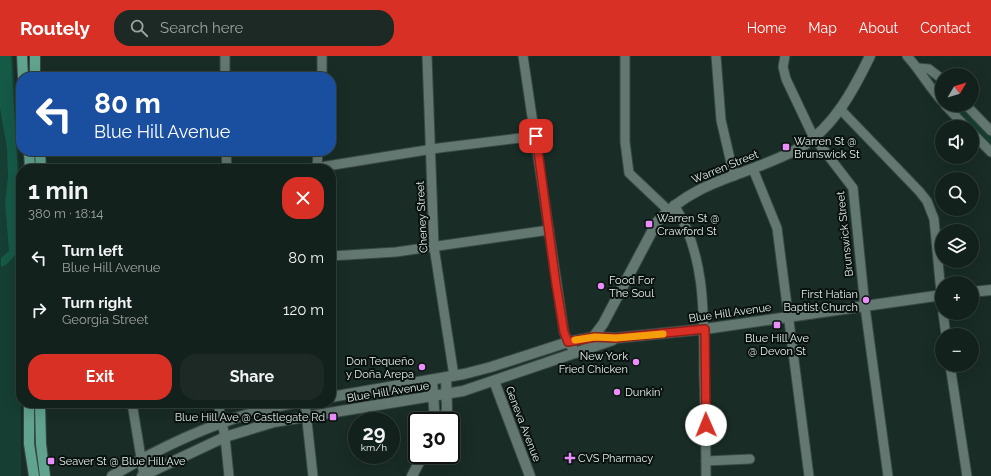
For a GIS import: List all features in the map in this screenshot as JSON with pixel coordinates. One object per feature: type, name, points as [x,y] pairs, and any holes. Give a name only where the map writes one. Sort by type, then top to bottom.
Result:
[{"type":"main road","points":[[22,56],[23,72]]},
{"type":"main road","points":[[35,56],[35,72]]},
{"type":"main road","name":"Warren Street","points":[[576,353],[595,337],[657,222],[671,207],[705,186],[753,169],[802,146],[814,136],[840,109],[870,56]]},
{"type":"main road","points":[[979,291],[991,290]]},
{"type":"main road","name":"Blue Hill Avenue","points":[[336,395],[432,380],[491,367],[568,342],[595,337],[616,338],[705,329],[788,316],[935,299]]},
{"type":"main road","name":"Blue Hill Avenue","points":[[143,475],[225,437],[274,422],[447,395],[494,381],[616,338]]},
{"type":"main road","points":[[445,412],[450,376]]},
{"type":"main road","points":[[432,380],[435,412]]},
{"type":"main road","name":"Geneva Avenue","points":[[494,381],[530,476]]},
{"type":"main road","points":[[28,476],[29,408]]},
{"type":"main road","points":[[40,408],[41,444],[45,476]]},
{"type":"main road","points":[[112,476],[171,443],[250,412],[270,408]]},
{"type":"main road","points":[[29,444],[34,476]]},
{"type":"main road","points":[[412,476],[418,464]]},
{"type":"street","points":[[225,56],[225,72]]},
{"type":"street","points":[[322,56],[322,72]]},
{"type":"street","name":"Cheney Street","points":[[427,56],[434,247],[450,376]]},
{"type":"street","points":[[523,56],[564,332],[568,342],[576,353]]},
{"type":"street","points":[[625,56],[625,142],[628,173],[671,207],[686,225],[693,244],[702,298],[705,329],[706,476]]},
{"type":"street","points":[[716,56],[721,120],[734,176]]},
{"type":"street","name":"Brunswick Street","points":[[785,56],[783,67],[786,79],[814,136],[853,188],[865,307],[888,476]]},
{"type":"street","points":[[907,56],[918,68],[935,93]]},
{"type":"street","points":[[918,68],[929,69],[935,74]]},
{"type":"street","points":[[840,109],[927,201],[934,219],[940,276]]},
{"type":"street","points":[[952,112],[959,120]]},
{"type":"street","points":[[973,112],[991,131]]},
{"type":"street","points":[[336,165],[431,149],[536,136]]},
{"type":"street","points":[[979,140],[991,152]]},
{"type":"street","points":[[753,169],[777,228],[809,476]]},
{"type":"street","points":[[336,256],[396,252],[549,230]]},
{"type":"street","points":[[951,372],[967,476]]},
{"type":"street","points":[[133,408],[143,475]]},
{"type":"street","points":[[219,408],[225,437],[229,476]]},
{"type":"street","points":[[306,408],[313,476]]},
{"type":"street","points":[[706,461],[750,459]]},
{"type":"green space","points":[[0,56],[13,56],[16,110],[16,156],[19,156],[19,164],[16,164],[16,408],[21,408],[21,476],[0,476]]},
{"type":"green space","points":[[0,56],[11,56],[17,164],[16,254],[7,264],[1,267],[1,258],[9,251],[5,203],[8,177],[7,148],[0,108]]},
{"type":"green space","points":[[959,112],[970,112],[978,120],[966,120]]},
{"type":"green space","points":[[979,122],[991,135],[991,146],[979,133]]},
{"type":"slow traffic","points":[[575,340],[595,337],[616,338],[663,334]]},
{"type":"place","name":"Warren St @ Brunswick St","points":[[786,147]]},
{"type":"place","name":"Warren St @ Crawford St","points":[[649,224]]},
{"type":"place","name":"Food For The Soul","points":[[601,286]]},
{"type":"place","name":"First Hatian Baptist Church","points":[[866,300]]},
{"type":"place","name":"Blue Hill Ave @ Devon St","points":[[777,325]]},
{"type":"place","name":"New York Fried Chicken","points":[[636,362]]},
{"type":"place","name":"Don Tequeño y Doña Arepa","points":[[422,367]]},
{"type":"place","name":"Dunkin'","points":[[617,392]]},
{"type":"place","name":"Blue Hill Ave @ Castlegate Rd","points":[[333,417]]},
{"type":"place","name":"CVS Pharmacy","points":[[570,458]]},
{"type":"place","name":"Seaver St @ Blue Hill Ave","points":[[51,461]]},
{"type":"route","points":[[536,136],[556,284],[564,332],[568,342],[595,337],[616,338],[705,329],[704,371],[706,425]]}]
